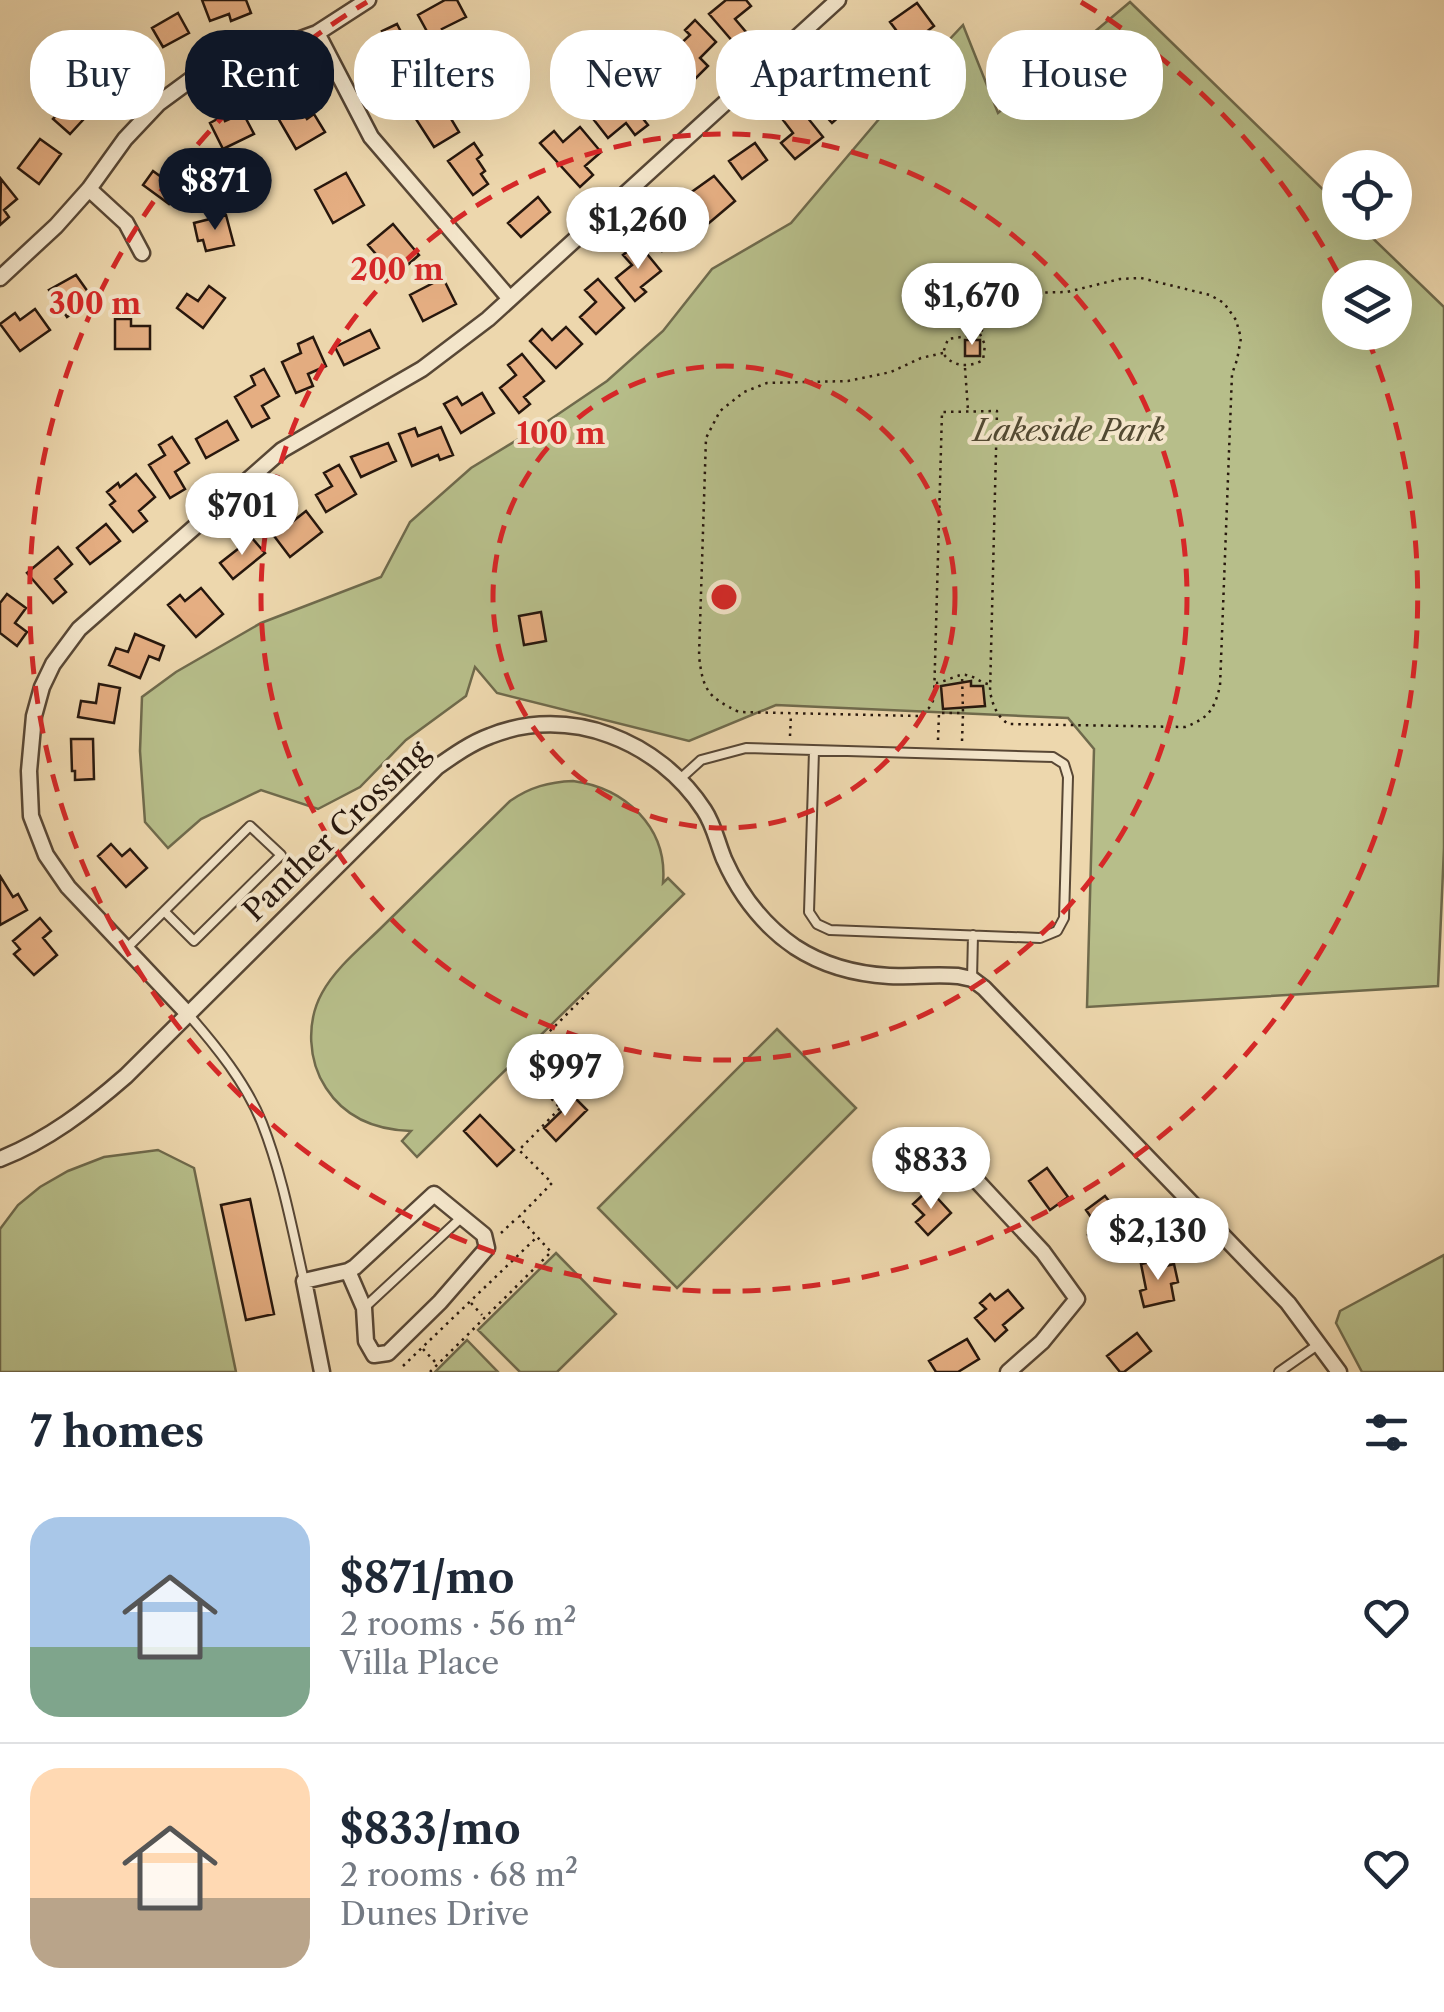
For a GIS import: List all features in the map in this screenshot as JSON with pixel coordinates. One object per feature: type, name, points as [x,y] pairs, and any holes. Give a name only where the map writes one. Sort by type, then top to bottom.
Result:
[{"type":"street","points":[[323,30],[368,0]]},
{"type":"street","points":[[188,1014],[68,887],[46,855],[31,816],[29,770],[34,716],[52,664],[79,629],[282,450],[422,369],[462,340],[838,0]]},
{"type":"street","points":[[334,64],[371,137],[510,299]]},
{"type":"street","points":[[0,278],[56,226],[158,103],[185,84]]},
{"type":"street","points":[[89,189],[126,223],[142,253]]},
{"type":"street","name":"Panther Crossing","points":[[0,1158],[40,1141],[89,1108],[126,1076],[437,767],[491,735],[548,724],[600,731],[664,763],[707,813],[723,856],[750,906],[770,928],[822,963],[866,974],[940,974],[972,980]]},
{"type":"street","points":[[972,980],[994,998],[1288,1303],[1339,1372]]},
{"type":"street","points":[[937,1138],[1042,1252],[1077,1300],[1042,1342],[1008,1372]]},
{"type":"street","points":[[322,1372],[304,1281],[348,1270],[434,1194],[484,1235],[486,1247],[440,1302],[388,1354],[374,1355],[366,1341],[364,1308],[348,1270]]},
{"type":"lane","points":[[680,779],[700,760],[746,748],[1053,758],[1064,764],[1068,777],[1064,918],[1057,931],[1040,938],[830,930],[816,924],[810,912],[814,751]]},
{"type":"lane","points":[[126,948],[250,826],[281,855],[194,941],[165,912]]},
{"type":"lane","points":[[972,980],[974,936]]},
{"type":"lane","points":[[188,1014],[212,1042],[260,1119],[277,1164],[304,1281]]},
{"type":"lane","points":[[364,1308],[462,1217]]},
{"type":"lane","points":[[1279,1372],[1319,1344]]},
{"type":"path","points":[[943,353],[891,372],[848,381],[767,383],[744,392],[720,411],[706,438],[699,656],[701,677],[713,699],[739,712],[918,716],[930,708],[934,699],[942,412],[997,410],[990,684],[993,706],[1001,719],[1008,724],[1185,727],[1200,721],[1214,707],[1220,686],[1232,374],[1241,338],[1236,320],[1224,303],[1210,295],[1141,278],[1120,278],[1067,292],[1016,294],[994,308],[980,334]]},
{"type":"path","points":[[943,353],[948,338],[980,334]]},
{"type":"path","points":[[943,353],[951,362],[976,364],[982,360],[986,345],[980,334]]},
{"type":"path","points":[[964,366],[968,411]]},
{"type":"path","points":[[962,674],[990,684]]},
{"type":"path","points":[[934,683],[962,674]]},
{"type":"path","points":[[962,674],[962,743]]},
{"type":"path","points":[[790,738],[791,713]]},
{"type":"path","points":[[938,742],[939,713],[963,714]]},
{"type":"path","points":[[560,1108],[517,1062],[592,989]]},
{"type":"path","points":[[486,1247],[552,1183],[519,1150],[571,1097]]},
{"type":"path","points":[[430,1372],[551,1252],[518,1217]]},
{"type":"path","points":[[403,1366],[537,1237]]},
{"type":"path","points":[[470,1302],[484,1318]]},
{"type":"path","points":[[422,1348],[438,1364]]},
{"type":"green space","name":"Lakeside Park","points":[[1130,2],[1159,30],[1097,30]]},
{"type":"green space","name":"Lakeside Park","points":[[966,33],[986,83],[986,120],[1163,120],[1163,34],[1322,189],[1322,240],[1375,240],[1395,260],[1322,260],[1322,350],[1412,350],[1412,276],[1444,307],[1444,848],[1438,986],[1087,1007],[1094,749],[1068,718],[776,705],[689,741],[497,693],[475,667],[466,696],[406,740],[360,787],[318,809],[261,790],[201,819],[168,848],[145,822],[140,751],[142,697],[176,672],[261,623],[381,577],[410,522],[471,468],[607,381],[663,331],[712,269],[791,223],[878,120],[966,120]]},
{"type":"green space","points":[[573,781],[610,792],[639,814],[658,844],[663,883],[668,878],[684,894],[417,1157],[402,1141],[411,1131],[363,1121],[343,1108],[326,1088],[311,1041],[317,1004],[342,966],[510,801],[540,786]]},
{"type":"green space","points":[[777,1029],[856,1108],[677,1288],[598,1208]]},
{"type":"green space","points":[[158,1150],[194,1168],[236,1372],[0,1372],[0,1229],[18,1205],[68,1171],[104,1157]]},
{"type":"green space","points":[[556,1253],[616,1314],[557,1372],[520,1372],[478,1330]]},
{"type":"green space","points":[[1444,1255],[1444,1372],[1362,1372],[1336,1323],[1340,1311]]},
{"type":"green space","points":[[467,1340],[498,1372],[435,1372]]},
{"type":"building","points":[[202,0],[246,0],[251,13],[231,21],[229,14],[210,21]]},
{"type":"building","points":[[445,0],[457,0],[466,17],[443,30],[426,30],[418,15]]},
{"type":"building","points":[[726,0],[746,0],[751,6],[735,19],[744,30],[723,30],[709,14]]},
{"type":"building","points":[[917,3],[934,26],[929,30],[896,30],[890,22]]},
{"type":"building","points":[[178,13],[187,30],[165,46],[165,30],[152,28]]},
{"type":"building","points":[[695,20],[716,42],[700,58],[708,66],[696,78],[696,30],[685,30]]},
{"type":"building","points":[[54,120],[83,120],[70,134]]},
{"type":"building","points":[[247,120],[254,134],[223,149],[210,123]]},
{"type":"building","points":[[279,120],[318,120],[325,132],[296,149]]},
{"type":"building","points":[[417,120],[452,120],[459,132],[434,147]]},
{"type":"building","points":[[594,120],[644,120],[648,125],[635,135],[626,123],[608,138]]},
{"type":"building","points":[[783,120],[809,120],[823,137],[795,159],[781,143],[793,133]]},
{"type":"building","points":[[580,127],[601,152],[585,166],[593,175],[580,187],[540,143],[554,131],[563,142]]},
{"type":"building","points":[[40,139],[61,154],[39,184],[18,168]]},
{"type":"building","points":[[474,143],[482,155],[477,159],[488,184],[473,195],[448,161]]},
{"type":"building","points":[[755,143],[767,160],[742,179],[729,161]]},
{"type":"building","points":[[181,157],[196,168],[169,204],[143,185],[153,171],[164,179]]},
{"type":"building","points":[[346,173],[364,205],[333,223],[315,190]]},
{"type":"building","points":[[714,176],[735,201],[709,223],[686,196]]},
{"type":"building","points":[[1,179],[17,199],[4,210],[9,217],[0,225]]},
{"type":"building","points":[[538,197],[550,212],[521,237],[508,223]]},
{"type":"building","points":[[678,212],[690,228],[662,251],[646,231],[662,218],[665,223]]},
{"type":"building","points":[[226,215],[234,245],[206,251],[203,240],[198,241],[194,223]]},
{"type":"building","points":[[393,224],[419,255],[395,276],[368,245]]},
{"type":"building","points":[[638,243],[661,271],[641,287],[646,292],[635,301],[616,278],[632,265],[623,255]]},
{"type":"building","points":[[76,275],[93,299],[67,317],[49,290]]},
{"type":"building","points":[[443,278],[456,304],[423,321],[410,295]]},
{"type":"building","points":[[598,279],[624,308],[596,334],[580,317],[596,302],[585,290]]},
{"type":"building","points":[[209,286],[225,298],[203,328],[177,308],[187,294],[198,301]]},
{"type":"building","points":[[35,309],[50,330],[20,351],[0,324],[15,313],[20,320]]},
{"type":"building","points":[[115,319],[131,319],[131,326],[150,326],[150,349],[115,349]]},
{"type":"building","points":[[566,327],[582,344],[556,368],[530,341],[542,329],[552,340]]},
{"type":"building","points":[[370,330],[379,348],[344,365],[335,347]]},
{"type":"building","points":[[313,337],[326,366],[308,374],[313,386],[296,393],[282,362],[301,353],[298,344]]},
{"type":"building","points":[[965,340],[980,340],[980,356],[965,356]]},
{"type":"building","points":[[522,354],[544,381],[524,397],[530,404],[519,413],[500,388],[516,375],[508,365]]},
{"type":"building","points":[[264,369],[279,396],[262,406],[269,418],[252,427],[235,397],[255,385],[251,376]]},
{"type":"building","points":[[482,393],[494,413],[461,433],[444,404],[457,397],[462,405]]},
{"type":"building","points":[[227,421],[238,440],[206,458],[196,439]]},
{"type":"building","points":[[441,427],[453,455],[440,460],[438,455],[412,466],[399,434],[415,428],[418,436]]},
{"type":"building","points":[[172,437],[189,463],[175,472],[185,489],[170,498],[149,465],[165,455],[159,445]]},
{"type":"building","points":[[388,443],[396,461],[361,477],[351,457]]},
{"type":"building","points":[[339,465],[356,494],[326,512],[316,495],[332,486],[324,473]]},
{"type":"building","points":[[136,474],[155,497],[139,511],[147,521],[133,532],[110,505],[115,501],[107,492]]},
{"type":"building","points":[[306,511],[322,532],[290,557],[268,528],[280,518],[287,526]]},
{"type":"building","points":[[106,524],[120,541],[90,564],[77,548]]},
{"type":"building","points":[[252,538],[265,553],[233,579],[220,563]]},
{"type":"building","points":[[58,547],[72,564],[55,579],[66,592],[53,603],[27,573]]},
{"type":"building","points":[[201,588],[223,614],[196,637],[168,605],[180,595],[185,601]]},
{"type":"building","points":[[7,594],[26,608],[15,623],[27,632],[17,646],[0,633],[0,603]]},
{"type":"building","points":[[541,612],[546,641],[524,645],[519,616]]},
{"type":"building","points":[[135,634],[164,646],[159,660],[149,656],[140,678],[109,665],[116,648],[128,652]]},
{"type":"building","points":[[971,681],[971,686],[983,686],[985,706],[943,709],[941,686]]},
{"type":"building","points":[[99,684],[120,688],[114,723],[78,717],[81,701],[96,703]]},
{"type":"building","points":[[71,739],[93,739],[94,779],[75,780]]},
{"type":"building","points":[[111,844],[122,856],[130,849],[147,868],[126,887],[98,856]]},
{"type":"building","points":[[0,876],[27,910],[0,925]]},
{"type":"building","points":[[40,918],[51,931],[43,938],[57,955],[34,975],[14,954],[20,949],[13,941]]},
{"type":"building","points":[[575,1098],[587,1110],[556,1141],[544,1128]]},
{"type":"building","points":[[480,1115],[514,1150],[497,1166],[464,1131]]},
{"type":"building","points":[[1047,1168],[1068,1197],[1050,1210],[1029,1181]]},
{"type":"building","points":[[929,1189],[951,1213],[928,1235],[916,1222],[924,1215],[913,1204]]},
{"type":"building","points":[[1105,1196],[1129,1226],[1098,1249],[1088,1235],[1098,1227],[1086,1210]]},
{"type":"building","points":[[250,1199],[274,1314],[246,1320],[221,1205]]},
{"type":"building","points":[[1164,1259],[1166,1266],[1174,1264],[1178,1282],[1171,1284],[1174,1300],[1144,1307],[1140,1291],[1146,1289],[1141,1264]]},
{"type":"building","points":[[1008,1290],[1023,1308],[1003,1325],[1007,1330],[995,1341],[975,1318],[986,1309],[980,1303],[990,1294],[995,1300]]},
{"type":"building","points":[[1137,1333],[1151,1351],[1120,1372],[1107,1356]]},
{"type":"building","points":[[967,1339],[979,1359],[958,1372],[936,1372],[929,1361]]}]
